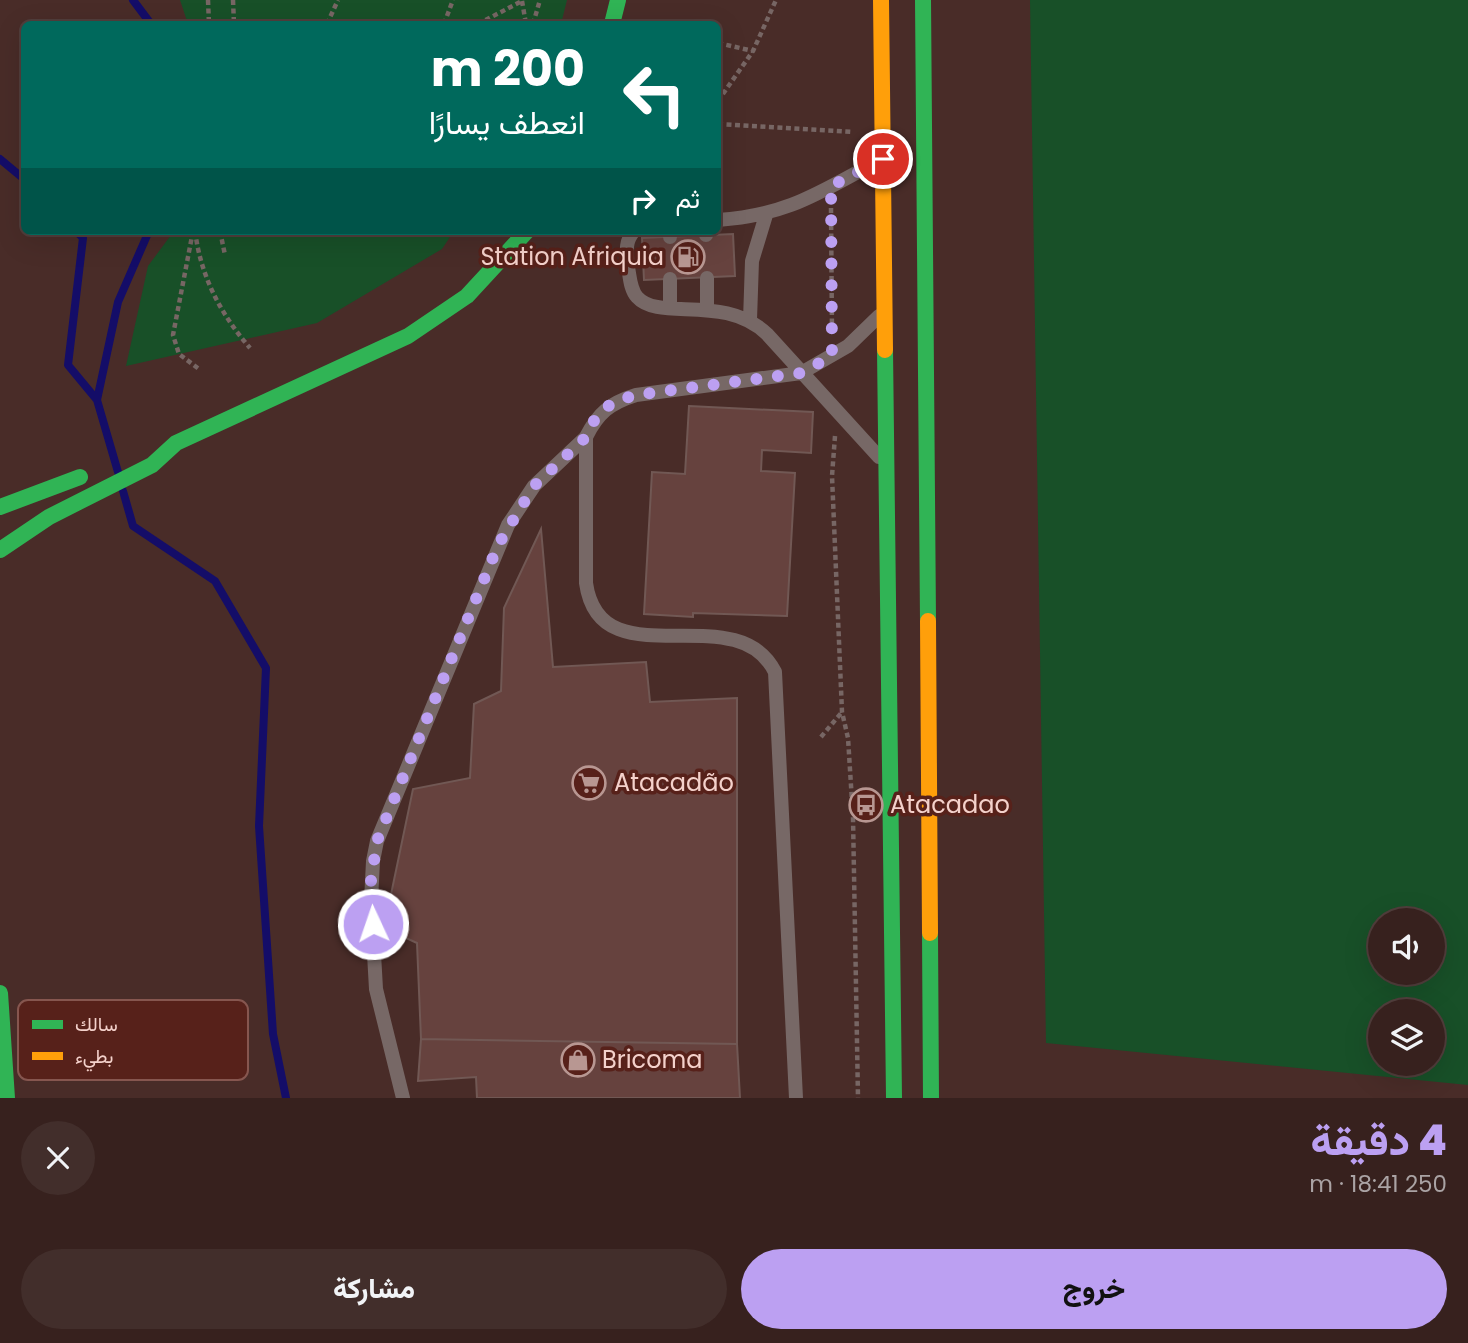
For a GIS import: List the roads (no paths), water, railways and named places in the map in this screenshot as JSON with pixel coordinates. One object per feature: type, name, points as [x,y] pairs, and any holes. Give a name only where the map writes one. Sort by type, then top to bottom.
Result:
[{"type":"main road","points":[[613,21],[618,0]]},
{"type":"main road","points":[[881,0],[894,1098]]},
{"type":"main road","points":[[923,0],[931,1098]]},
{"type":"main road","points":[[0,550],[83,499],[138,473],[176,443],[408,336],[467,296],[523,235]]},
{"type":"main road","points":[[144,447],[176,443]]},
{"type":"main road","points":[[0,507],[74,480],[96,469]]},
{"type":"main road","points":[[0,993],[7,1098]]},
{"type":"lane","points":[[721,220],[766,215],[798,204],[883,159]]},
{"type":"lane","points":[[750,320],[752,261],[766,215]]},
{"type":"lane","points":[[632,235],[627,243],[631,286],[644,303],[670,308],[726,311],[750,320],[886,464]]},
{"type":"lane","points":[[707,278],[707,309]]},
{"type":"lane","points":[[670,279],[670,308]]},
{"type":"lane","points":[[403,1098],[376,989],[371,891],[377,841],[508,525],[534,486],[586,437],[596,417],[613,402],[636,395],[801,373],[832,356],[867,330],[884,310]]},
{"type":"lane","points":[[586,437],[586,583],[589,602],[599,619],[615,630],[634,633],[736,639],[760,650],[775,672],[796,1098]]},
{"type":"waterway","points":[[133,0],[149,21]]},
{"type":"waterway","points":[[0,159],[21,176]]},
{"type":"waterway","points":[[80,235],[83,238],[68,365],[97,400]]},
{"type":"waterway","points":[[118,472],[97,400],[118,302],[147,235]]},
{"type":"waterway","points":[[123,491],[133,526],[215,581],[266,668],[259,826],[273,1034],[286,1098]]},
{"type":"place","name":"Station Afriquia","points":[[688,257]]},
{"type":"place","name":"Atacadão","points":[[589,783]]},
{"type":"place","name":"Atacadao","points":[[866,805]]},
{"type":"place","name":"Bricoma","points":[[578,1060]]}]
